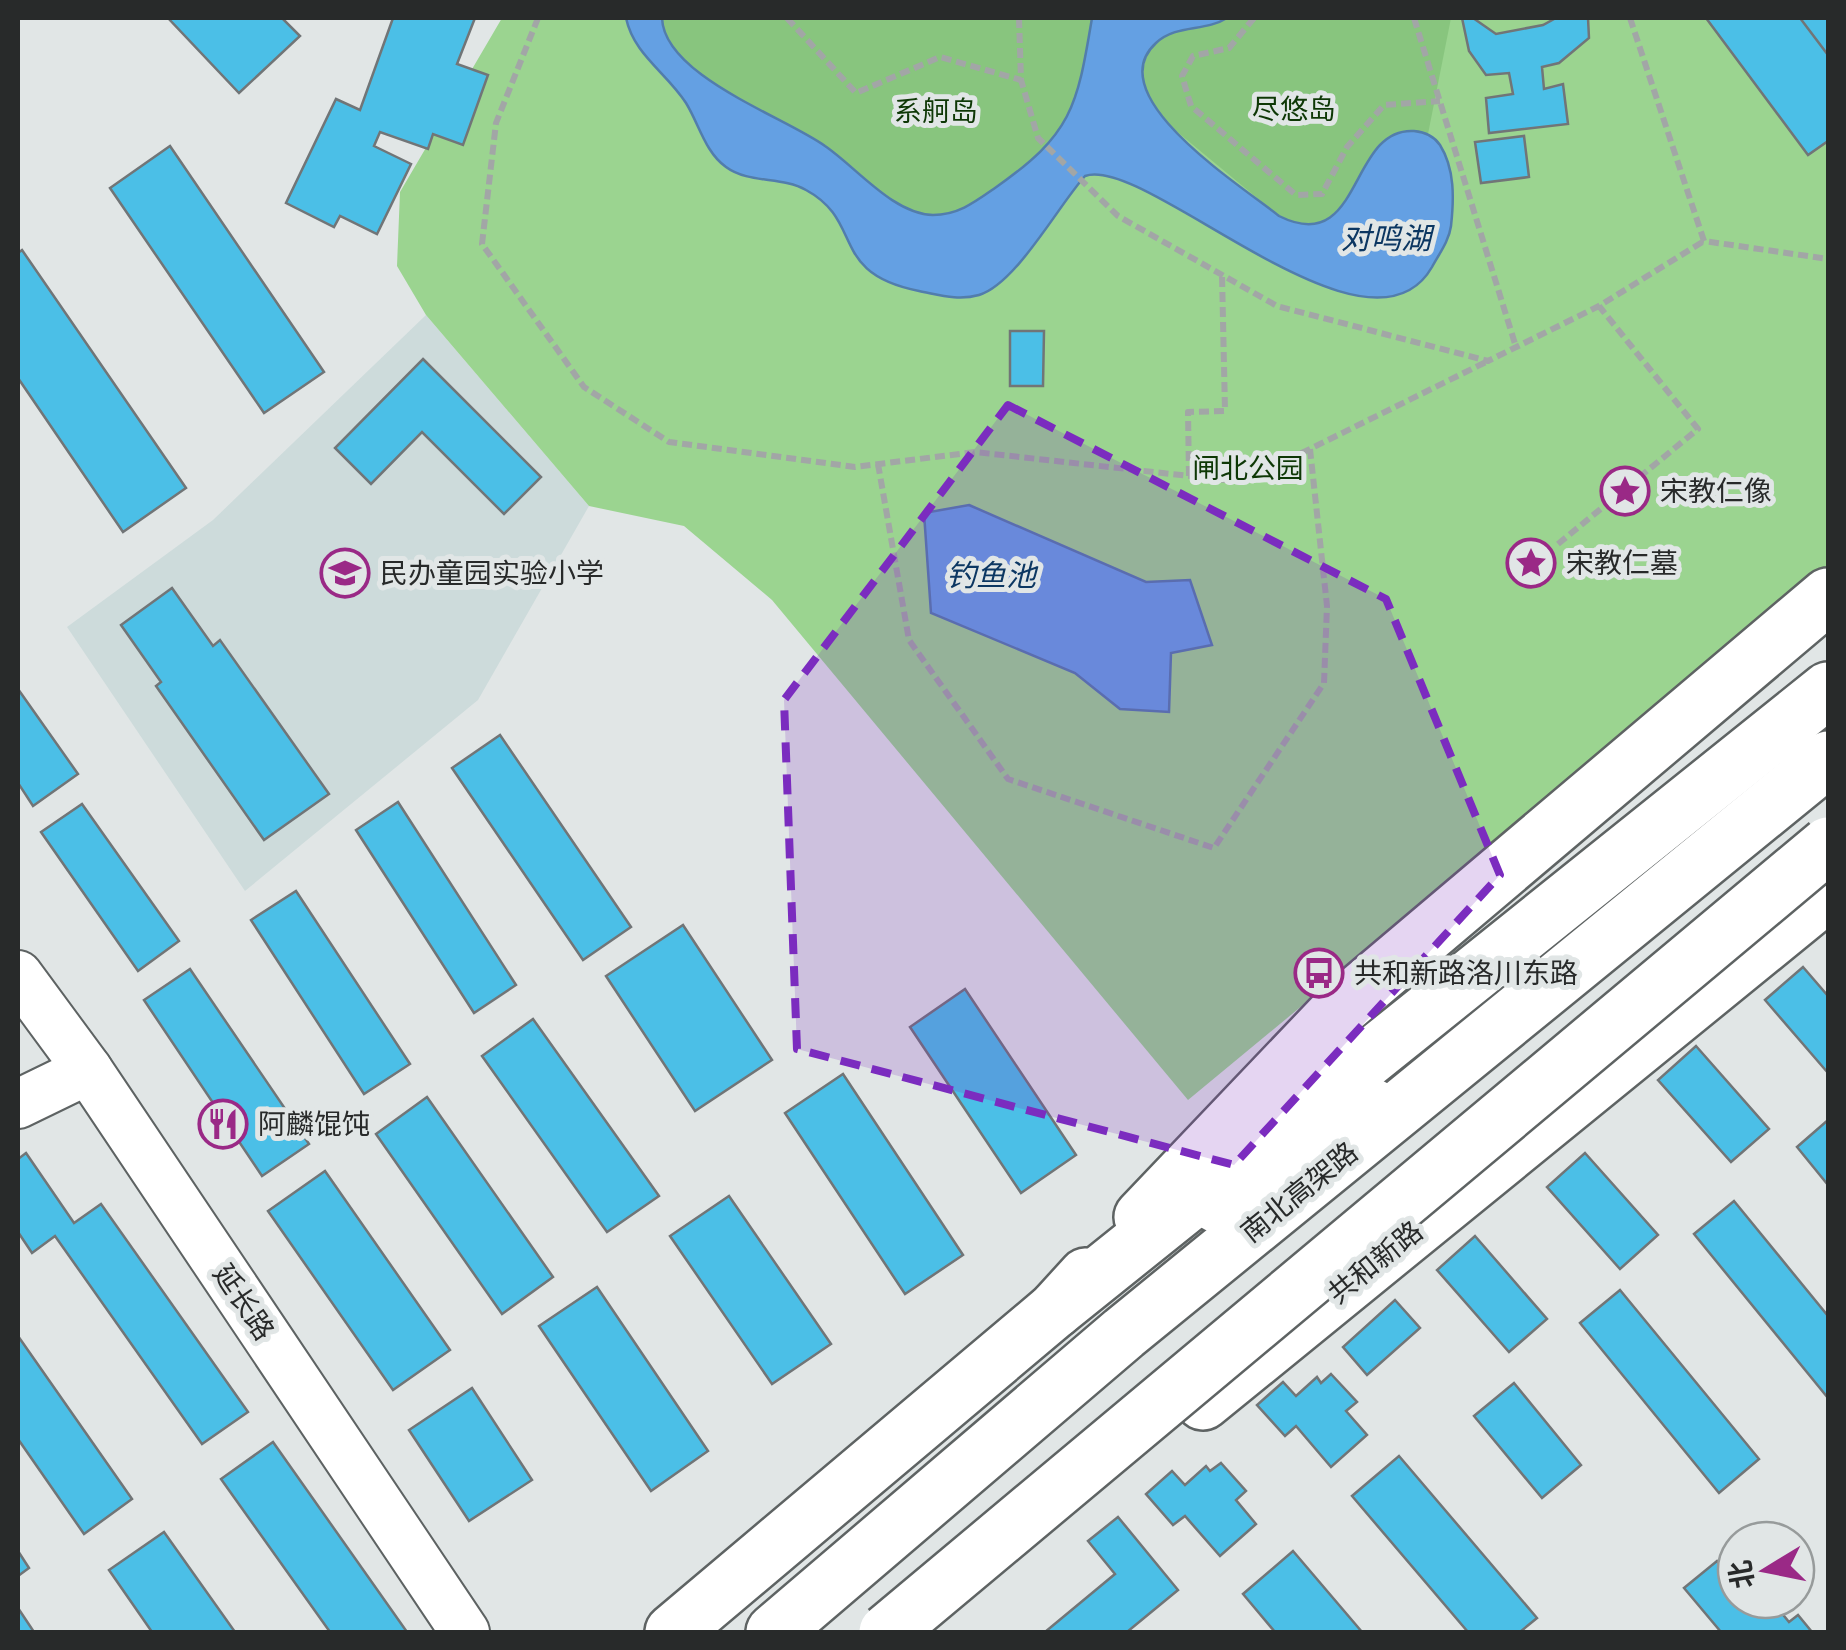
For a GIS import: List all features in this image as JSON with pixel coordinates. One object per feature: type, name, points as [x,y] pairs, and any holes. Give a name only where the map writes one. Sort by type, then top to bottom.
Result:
[{"type":"main road","points":[[1055,1310],[1342,1007],[1828,596]]},
{"type":"main road","points":[[673,1632],[1055,1310],[1828,690]]},
{"type":"main road","points":[[1055,1310],[1375,1104],[1828,720]]},
{"type":"main road","name":"南北高架路","points":[[774,1632],[1124,1333],[1828,759]]},
{"type":"main road","points":[[887,1632],[1828,845]]},
{"type":"main road","name":"共和新路","points":[[922,1632],[1828,893]]},
{"type":"street","name":"延长路","points":[[18,975],[88,1070],[465,1632]]},
{"type":"street","points":[[18,1104],[88,1070]]},
{"type":"path","points":[[538,18],[496,124],[482,244],[584,387],[669,442],[855,467],[975,452],[1243,482],[1599,306],[1704,242],[1828,259]]},
{"type":"path","points":[[787,18],[856,92],[940,58],[1021,80]]},
{"type":"path","points":[[1019,18],[1021,80],[1038,138],[1118,216],[1278,306],[1488,361]]},
{"type":"path","points":[[1254,18],[1229,48],[1193,56],[1182,76],[1191,106],[1296,195],[1322,194],[1347,147],[1384,105],[1440,102]]},
{"type":"path","points":[[1414,18],[1516,346]]},
{"type":"path","points":[[1630,18],[1704,242]]},
{"type":"path","points":[[1188,476],[1188,412],[1225,411],[1222,275]]},
{"type":"path","points":[[1558,544],[1698,429],[1599,306]]},
{"type":"path","points":[[878,464],[909,640],[1008,779],[1214,848],[1324,682],[1328,606],[1310,449]]},
{"type":"highlighted area","points":[[1008,405],[1386,599],[1500,875],[1234,1165],[797,1049],[784,700]]},
{"type":"shaded area","name":"民办童园实验小学","points":[[426,315],[589,506],[478,700],[245,891],[67,627],[213,520]]},
{"type":"green space","name":"闸北公园","points":[[502,18],[1828,18],[1828,571],[1188,1100],[772,600],[684,526],[589,506],[426,315],[397,266],[400,192]]},
{"type":"green space","name":"系舸岛","points":[[662,18],[1092,18],[1075,97],[1056,134],[1021,169],[980,198],[958,210],[933,215],[918,213],[889,198],[825,146],[704,76],[668,39]]},
{"type":"green space","name":"尽悠岛","points":[[1227,18],[1451,18],[1428,134],[1402,135],[1382,147],[1342,205],[1327,219],[1306,224],[1279,216],[1158,116],[1147,92],[1144,68],[1153,47],[1175,32]]},
{"type":"water","name":"对鸣湖","points":[[626,18],[662,18],[668,39],[704,76],[825,146],[889,198],[918,213],[933,215],[958,210],[980,198],[1021,169],[1056,134],[1075,97],[1092,18],[1227,18],[1164,37],[1143,64],[1146,88],[1160,113],[1182,138],[1279,216],[1306,224],[1326,220],[1341,207],[1377,148],[1393,135],[1425,133],[1440,145],[1451,174],[1450,232],[1432,267],[1402,294],[1360,296],[1311,281],[1156,196],[1115,178],[1085,176],[1022,260],[993,288],[964,297],[919,291],[890,283],[871,272],[850,246],[836,217],[806,190],[745,176],[719,161],[686,103],[636,43]]},
{"type":"water","name":"钓鱼池","points":[[969,505],[1146,582],[1190,580],[1212,645],[1171,653],[1169,712],[1120,709],[1075,673],[931,613],[924,513]]},
{"type":"building","points":[[168,18],[282,18],[300,36],[239,93]]},
{"type":"building","points":[[393,18],[475,18],[457,64],[488,75],[463,145],[433,134],[428,149],[380,132],[374,146],[411,164],[377,234],[340,216],[334,227],[286,203],[336,99],[360,110]]},
{"type":"building","points":[[1462,18],[1473,18],[1496,34],[1543,25],[1556,18],[1588,18],[1589,38],[1559,63],[1542,67],[1544,89],[1563,84],[1568,124],[1489,133],[1486,98],[1513,94],[1509,73],[1486,75],[1469,51]]},
{"type":"building","points":[[1706,18],[1828,18],[1828,141],[1808,155]]},
{"type":"building","points":[[1800,18],[1828,18],[1828,55]]},
{"type":"building","points":[[1524,136],[1529,177],[1481,183],[1475,142]]},
{"type":"building","points":[[170,146],[324,372],[264,413],[110,188]]},
{"type":"building","points":[[22,250],[186,488],[123,532],[18,378],[18,253]]},
{"type":"building","points":[[1010,331],[1044,331],[1043,386],[1010,386]]},
{"type":"building","points":[[423,359],[541,477],[504,514],[422,432],[371,484],[335,448]]},
{"type":"building","points":[[172,588],[213,646],[220,640],[329,794],[264,840],[156,686],[161,682],[121,625]]},
{"type":"building","points":[[18,689],[78,774],[33,806],[18,783]]},
{"type":"building","points":[[500,735],[631,927],[583,960],[452,768]]},
{"type":"building","points":[[398,802],[516,985],[474,1013],[356,830]]},
{"type":"building","points":[[82,804],[179,941],[138,971],[41,832]]},
{"type":"building","points":[[296,891],[410,1064],[364,1094],[251,920]]},
{"type":"building","points":[[683,925],[772,1060],[695,1111],[606,976]]},
{"type":"building","points":[[1803,967],[1828,996],[1828,1073],[1765,1000]]},
{"type":"building","points":[[190,969],[309,1144],[262,1176],[144,1000]]},
{"type":"building","points":[[965,989],[1076,1155],[1021,1193],[910,1027]]},
{"type":"building","points":[[533,1019],[659,1196],[607,1232],[482,1056]]},
{"type":"building","points":[[1696,1046],[1769,1129],[1731,1162],[1658,1080]]},
{"type":"building","points":[[843,1074],[963,1255],[905,1294],[785,1113]]},
{"type":"building","points":[[427,1097],[553,1277],[502,1314],[376,1134]]},
{"type":"building","points":[[1828,1120],[1828,1185],[1797,1147]]},
{"type":"building","points":[[26,1153],[74,1223],[101,1204],[248,1412],[202,1444],[55,1236],[32,1253],[18,1232],[18,1159]]},
{"type":"building","points":[[1585,1153],[1658,1235],[1620,1269],[1547,1187]]},
{"type":"building","points":[[325,1171],[450,1350],[393,1390],[268,1211]]},
{"type":"building","points":[[729,1196],[831,1344],[772,1384],[670,1236]]},
{"type":"building","points":[[1734,1201],[1828,1316],[1828,1398],[1694,1234]]},
{"type":"building","points":[[1475,1236],[1547,1319],[1509,1352],[1437,1270]]},
{"type":"building","points":[[597,1287],[708,1451],[651,1491],[539,1326]]},
{"type":"building","points":[[1620,1290],[1759,1459],[1719,1493],[1580,1323]]},
{"type":"building","points":[[1395,1300],[1420,1328],[1367,1375],[1343,1347]]},
{"type":"building","points":[[18,1336],[132,1499],[84,1534],[18,1439]]},
{"type":"building","points":[[1331,1374],[1357,1402],[1346,1411],[1367,1435],[1331,1467],[1296,1426],[1285,1436],[1257,1405],[1283,1382],[1296,1396],[1317,1377],[1321,1383]]},
{"type":"building","points":[[1514,1383],[1581,1465],[1542,1498],[1474,1416]]},
{"type":"building","points":[[472,1388],[532,1480],[469,1521],[409,1430]]},
{"type":"building","points":[[273,1442],[407,1632],[330,1632],[221,1479]]},
{"type":"building","points":[[1399,1456],[1537,1618],[1520,1632],[1468,1632],[1352,1496]]},
{"type":"building","points":[[1221,1463],[1246,1491],[1236,1500],[1256,1524],[1220,1556],[1185,1516],[1173,1525],[1146,1494],[1172,1471],[1185,1485],[1206,1466],[1210,1471]]},
{"type":"building","points":[[1118,1517],[1178,1590],[1127,1632],[1045,1632],[1115,1574],[1088,1541]]},
{"type":"building","points":[[164,1532],[235,1632],[152,1632],[109,1570]]},
{"type":"building","points":[[18,1551],[29,1568],[18,1576]]},
{"type":"building","points":[[1293,1551],[1362,1632],[1275,1632],[1243,1594]]},
{"type":"building","points":[[1716,1562],[1716,1620],[1802,1620],[1812,1632],[1721,1632],[1684,1588]]},
{"type":"building","points":[[18,1608],[34,1632],[18,1632]]},
{"type":"place","name":"宋教仁像","points":[[1625,491]]},
{"type":"place","name":"宋教仁墓","points":[[1531,563]]},
{"type":"place","name":"民办童园实验小学","points":[[345,573]]},
{"type":"place","name":"共和新路洛川东路","points":[[1319,973]]},
{"type":"place","name":"阿麟馄饨","points":[[223,1124]]}]
